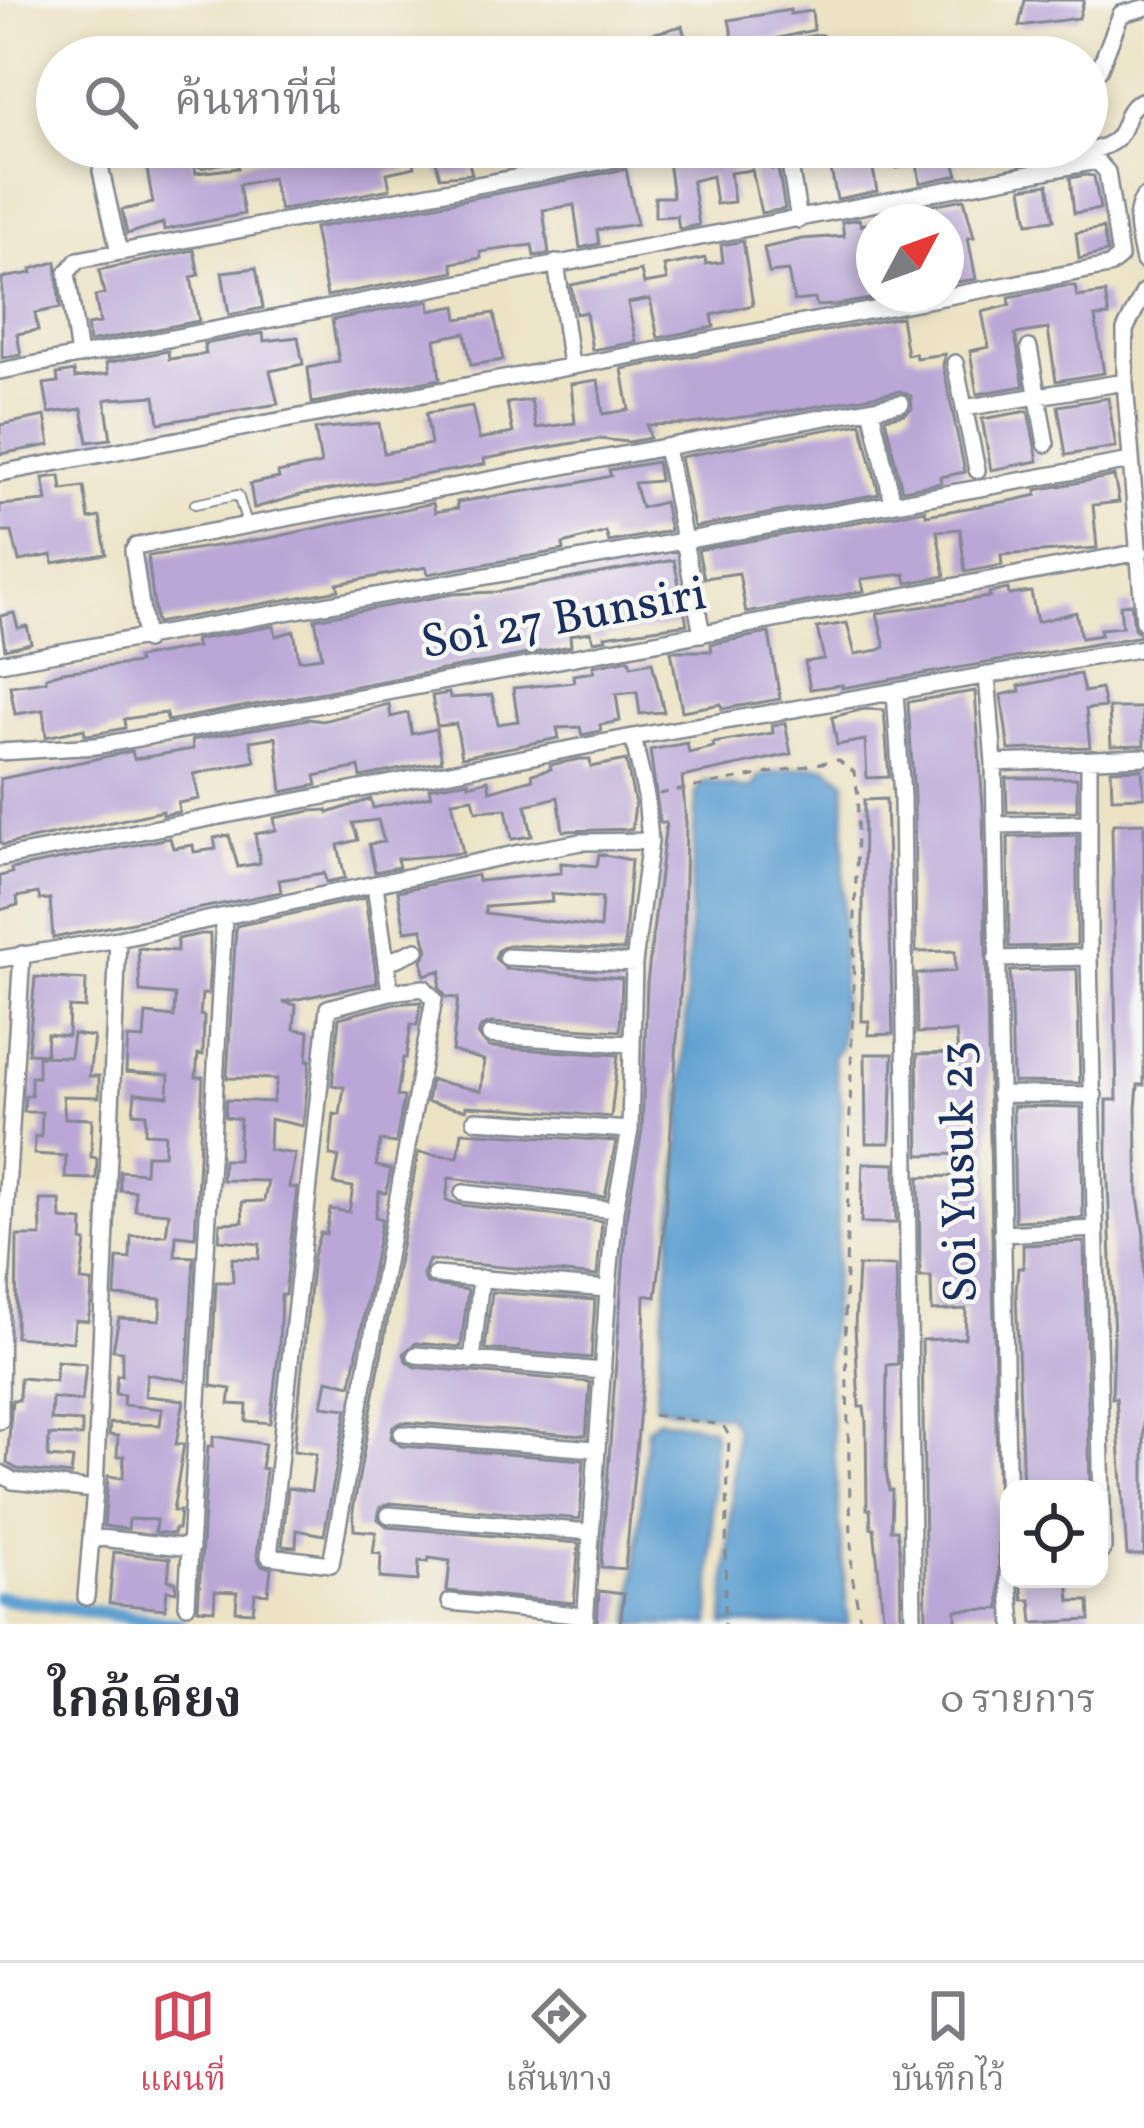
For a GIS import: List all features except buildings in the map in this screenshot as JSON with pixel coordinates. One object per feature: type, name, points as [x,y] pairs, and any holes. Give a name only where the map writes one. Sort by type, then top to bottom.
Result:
[{"type":"street","points":[[1108,47],[1121,14],[1144,8]]},
{"type":"street","points":[[1108,145],[1120,134],[1129,110],[1144,100]]},
{"type":"street","points":[[531,168],[532,174]]},
{"type":"street","points":[[79,356],[69,267],[78,260],[557,168]]},
{"type":"street","points":[[790,168],[799,220]]},
{"type":"street","points":[[0,371],[1062,168]]},
{"type":"street","points":[[0,473],[1109,266],[1120,257],[1103,168]]},
{"type":"street","points":[[101,171],[119,252]]},
{"type":"street","points":[[1144,197],[1136,222],[1144,261]]},
{"type":"street","points":[[556,263],[571,365]]},
{"type":"street","points":[[1144,292],[1126,331],[1125,382],[1144,622]]},
{"type":"street","points":[[1029,348],[1046,444]]},
{"type":"street","points":[[955,363],[976,470]]},
{"type":"street","points":[[964,409],[1125,382]]},
{"type":"street","points":[[146,640],[134,548],[901,403]]},
{"type":"street","points":[[871,409],[893,503]]},
{"type":"street","points":[[666,447],[702,634]]},
{"type":"street","points":[[0,663],[1131,461]]},
{"type":"street","name":"Soi 27 Bunsiri","points":[[0,752],[96,746],[1140,552]]},
{"type":"street","points":[[0,858],[633,737],[1144,648]]},
{"type":"street","name":"Soi Yusuk 23","points":[[987,675],[994,764],[1006,1480]]},
{"type":"street","points":[[895,692],[902,797],[913,1624]]},
{"type":"street","points":[[450,1601],[586,1620],[615,1210],[630,1130],[634,963],[650,841],[633,737]]},
{"type":"street","points":[[994,764],[1144,757]]},
{"type":"street","points":[[1089,762],[1100,1480]]},
{"type":"street","points":[[994,825],[1089,823]]},
{"type":"street","points":[[0,959],[118,939],[580,842],[650,841]]},
{"type":"street","points":[[375,885],[390,992]]},
{"type":"street","points":[[188,1606],[224,917]]},
{"type":"street","points":[[86,1598],[95,1490],[118,939]]},
{"type":"street","points":[[386,963],[416,950]]},
{"type":"street","points":[[0,1421],[2,1262],[22,954]]},
{"type":"street","points":[[507,957],[634,963]]},
{"type":"street","points":[[996,959],[1089,957]]},
{"type":"street","points":[[424,988],[434,999],[332,1564],[268,1556],[328,1008],[390,992],[424,988]]},
{"type":"street","points":[[490,1035],[629,1044]]},
{"type":"street","points":[[999,1094],[1094,1095]]},
{"type":"street","points":[[476,1120],[630,1130]]},
{"type":"street","points":[[463,1193],[615,1210]]},
{"type":"street","points":[[1001,1234],[1094,1229]]},
{"type":"street","points":[[435,1275],[608,1289]]},
{"type":"street","points":[[472,1361],[481,1279]]},
{"type":"street","points":[[416,1355],[603,1371]]},
{"type":"street","points":[[402,1434],[595,1449]]},
{"type":"street","points":[[0,1473],[13,1481],[95,1490]]},
{"type":"street","points":[[389,1516],[590,1532]]},
{"type":"street","points":[[91,1537],[191,1548]]},
{"type":"street","name":"Soi Yusuk 23","points":[[1010,1588],[1013,1624]]},
{"type":"lane","points":[[195,504],[238,495],[247,524]]},
{"type":"path","points":[[646,796],[838,760],[854,772],[858,795],[845,1311],[852,1575],[862,1624]]},
{"type":"path","points":[[653,1415],[723,1425],[729,1436],[724,1624]]},
{"type":"water","points":[[827,767],[845,781],[841,1047],[833,1057],[841,1099],[837,1253],[827,1365],[848,1624],[724,1624],[736,1429],[728,1416],[655,1404],[679,1154],[696,791],[705,781],[751,789],[760,775]]},
{"type":"water","points":[[658,1419],[710,1427],[714,1434],[710,1624],[631,1624],[647,1429]]},
{"type":"waterway","points":[[0,1598],[179,1624]]}]
